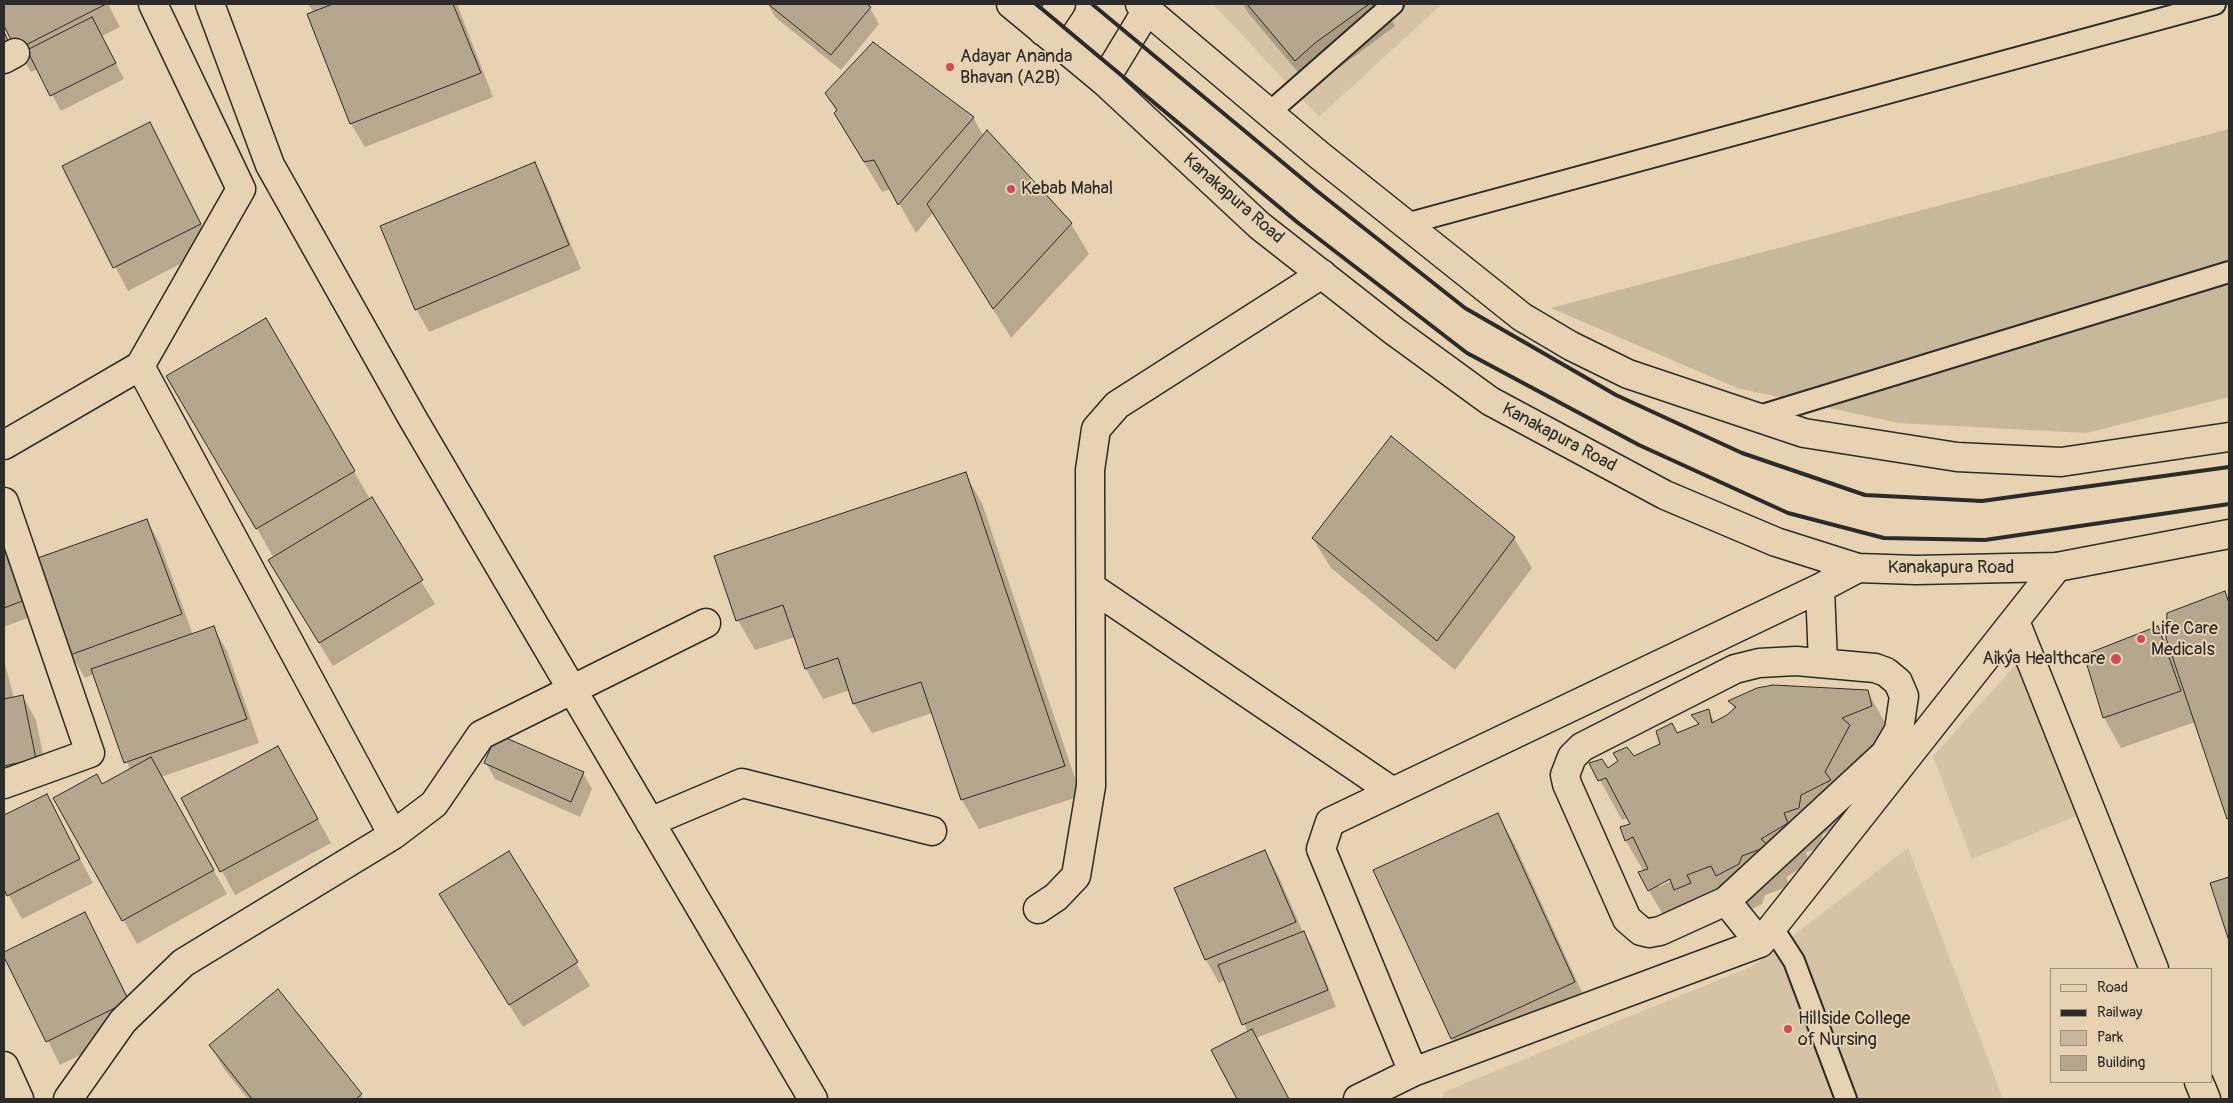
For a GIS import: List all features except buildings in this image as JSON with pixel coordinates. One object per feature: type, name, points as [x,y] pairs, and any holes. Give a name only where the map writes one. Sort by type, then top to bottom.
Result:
[{"type":"main road","points":[[4,445],[140,366],[241,189],[154,4]]},
{"type":"main road","points":[[210,4],[270,165],[413,419],[813,1099]]},
{"type":"main road","name":"Kanakapura Road","points":[[1011,4],[1104,81],[1260,226],[1394,331],[1490,401],[1666,495],[1776,542],[1858,568],[1916,570],[2057,567],[2229,534]]},
{"type":"main road","points":[[1043,31],[1060,4]]},
{"type":"main road","points":[[1104,81],[1145,6],[1319,155],[1522,317],[1571,346],[1628,374],[1804,433],[1956,457],[2061,462],[2229,436]]},
{"type":"main road","points":[[1038,909],[1056,897],[1076,876],[1091,786],[1090,470],[1096,429],[1116,405],[1322,274]]},
{"type":"main road","points":[[140,366],[393,835]]},
{"type":"main road","points":[[4,502],[90,753],[4,784]]},
{"type":"main road","points":[[1358,1099],[1413,1072],[1766,935],[2057,567]]},
{"type":"main road","points":[[1413,1072],[1320,848],[1330,822],[1820,588],[1858,568]]},
{"type":"main road","points":[[1091,587],[1393,792]]},
{"type":"main road","points":[[1820,588],[1822,663]]},
{"type":"main road","points":[[2014,621],[2154,968]]},
{"type":"main road","points":[[68,1099],[123,1021],[184,963],[393,835],[434,804],[482,735],[706,623]]},
{"type":"main road","points":[[1778,662],[1822,663],[1875,668],[1886,672],[1898,682],[1904,696],[1900,730],[1885,754],[1726,901],[1660,931],[1649,933],[1641,931],[1627,919],[1567,784],[1565,775],[1572,757],[1582,747],[1735,669],[1778,662]]},
{"type":"main road","points":[[650,822],[742,783],[932,831]]},
{"type":"main road","points":[[1726,901],[1766,935]]},
{"type":"main road","points":[[4,1066],[19,1099]]},
{"type":"main road","points":[[2199,1083],[2206,1099]]},
{"type":"lane","points":[[1270,112],[1393,4]]},
{"type":"lane","points":[[1406,224],[2215,4]]},
{"type":"lane","points":[[1756,417],[2229,272]]},
{"type":"lane","points":[[1766,935],[1794,961],[1846,1099]]},
{"type":"shaded area","points":[[1213,4],[1442,4],[1319,117]]},
{"type":"shaded area","points":[[2020,660],[2078,815],[1972,859],[1933,756]]},
{"type":"shaded area","name":"Hillside College of Nursing","points":[[1908,848],[2003,1099],[1443,1099],[1444,1092],[1753,966]]},
{"type":"green space","points":[[2229,129],[2229,397],[2086,433],[1899,423],[1737,388],[1551,308]]},
{"type":"railway","points":[[1036,4],[1297,222],[1467,353],[1639,445],[1788,513],[1884,538],[1985,540],[2229,504]]},
{"type":"railway","points":[[1092,4],[1317,191],[1465,308],[1616,395],[1742,453],[1865,495],[1982,501],[2229,467]]},
{"type":"place","name":"Adayar Ananda Bhavan (A2B)","points":[[950,67]]},
{"type":"place","name":"Kebab Mahal","points":[[1011,189]]},
{"type":"place","name":"Life Care Medicals","points":[[2141,639]]},
{"type":"place","name":"Aikya Healthcare","points":[[2116,659]]},
{"type":"place","name":"Hillside College of Nursing","points":[[1788,1029]]}]
